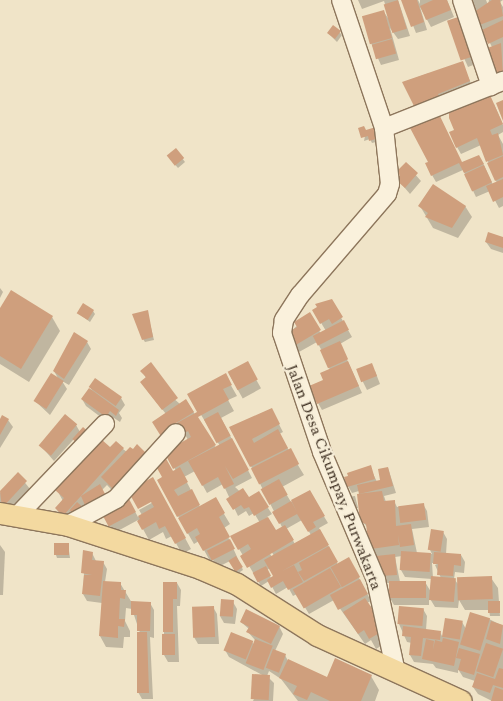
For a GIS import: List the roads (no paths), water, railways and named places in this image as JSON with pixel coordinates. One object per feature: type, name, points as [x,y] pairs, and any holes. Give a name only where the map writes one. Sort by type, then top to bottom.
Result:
[{"type":"main road","points":[[9,514],[68,525],[149,550],[230,581],[317,635],[394,668],[462,701]]},
{"type":"street","name":"Jalan Desa Cikumpay, Purwakarta","points":[[340,0],[384,128],[389,164],[387,194],[300,295],[284,320],[282,333],[322,452],[376,580],[394,668]]},
{"type":"street","points":[[384,128],[497,83],[462,0]]},
{"type":"street","points":[[9,514],[105,424]]},
{"type":"street","points":[[68,525],[116,499],[176,433]]}]
